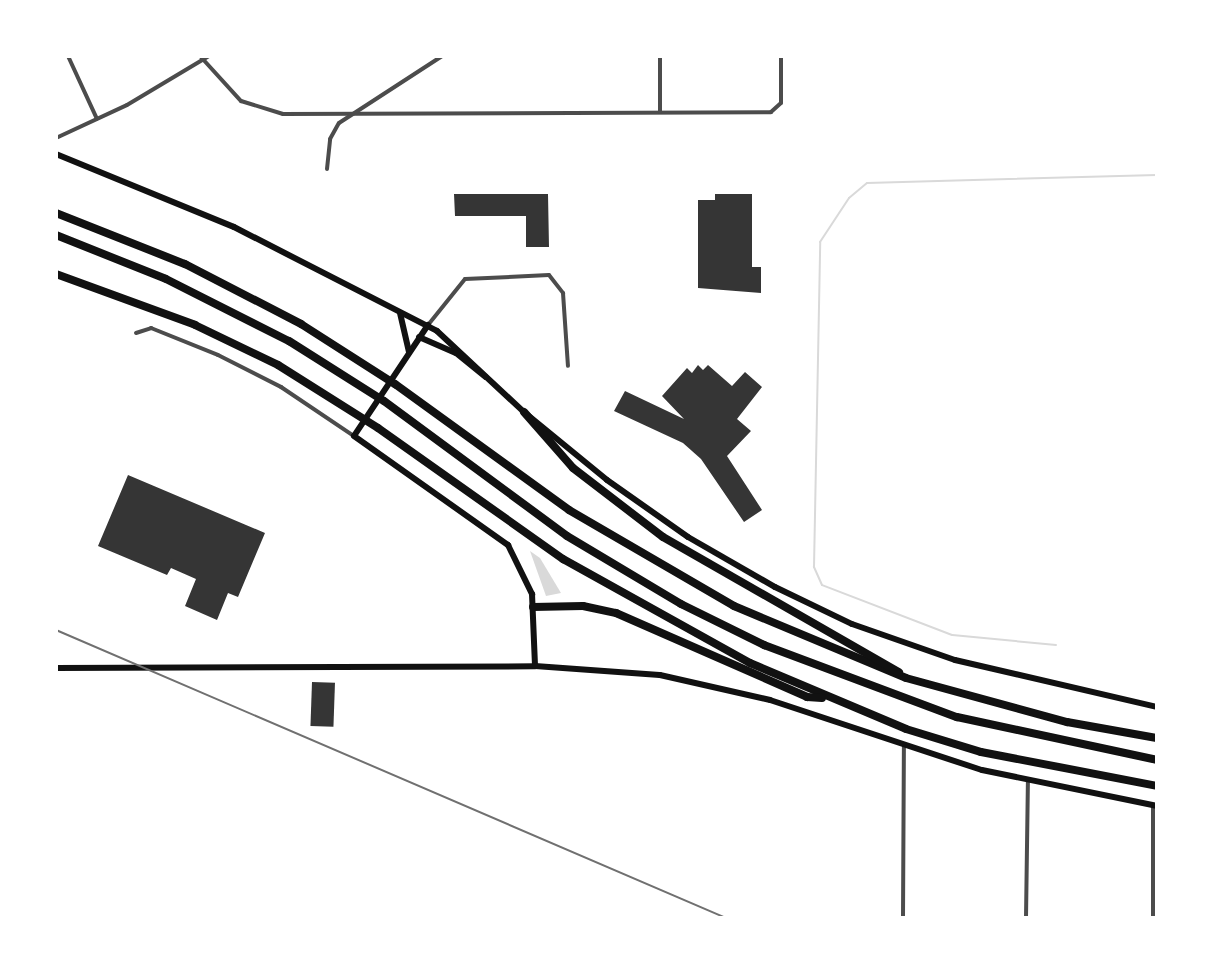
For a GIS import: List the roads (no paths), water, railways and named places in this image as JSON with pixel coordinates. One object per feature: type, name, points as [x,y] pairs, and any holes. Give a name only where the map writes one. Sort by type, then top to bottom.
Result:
[{"type":"highway","points":[[56,213],[224,283],[395,384],[636,553],[788,631],[906,678],[1053,719],[1157,738]]},
{"type":"highway","points":[[56,235],[209,299],[384,401],[567,536],[668,596],[764,645],[957,717],[1157,760]]},
{"type":"highway","points":[[56,274],[207,330],[352,410],[617,592],[694,636],[828,698],[981,752],[1157,786]]},
{"type":"highway","points":[[524,412],[564,459],[639,521],[744,588],[873,653],[906,678]]},
{"type":"highway","points":[[533,607],[583,606],[616,613],[807,697],[828,698]]},
{"type":"main road","points":[[56,154],[234,227],[428,325],[524,412],[688,537],[818,608],[995,672],[1157,707]]},
{"type":"main road","points":[[400,313],[409,352]]},
{"type":"main road","points":[[428,325],[354,436],[508,545],[523,567],[533,607],[535,666]]},
{"type":"main road","points":[[419,337],[456,353],[489,379]]},
{"type":"main road","points":[[56,668],[535,666],[620,670],[721,687],[904,747],[1028,782],[1155,806]]},
{"type":"street","points":[[68,56],[97,119]]},
{"type":"street","points":[[56,138],[97,119],[209,56]]},
{"type":"street","points":[[327,169],[330,139],[350,114],[442,56]]},
{"type":"street","points":[[660,56],[660,112]]},
{"type":"street","points":[[201,58],[230,92],[257,109],[350,114],[778,109],[781,56]]},
{"type":"street","points":[[428,325],[465,279],[549,275],[563,293],[568,366]]},
{"type":"street","points":[[136,333],[151,328],[218,355],[281,387],[354,436]]},
{"type":"street","points":[[903,918],[904,747]]},
{"type":"street","points":[[1026,918],[1028,782]]},
{"type":"street","points":[[1153,918],[1155,806]]},
{"type":"waterway","points":[[1056,645],[952,635],[822,585],[814,567],[820,242],[849,198],[867,183],[1157,175]]},
{"type":"railway","points":[[56,630],[726,918]]}]
